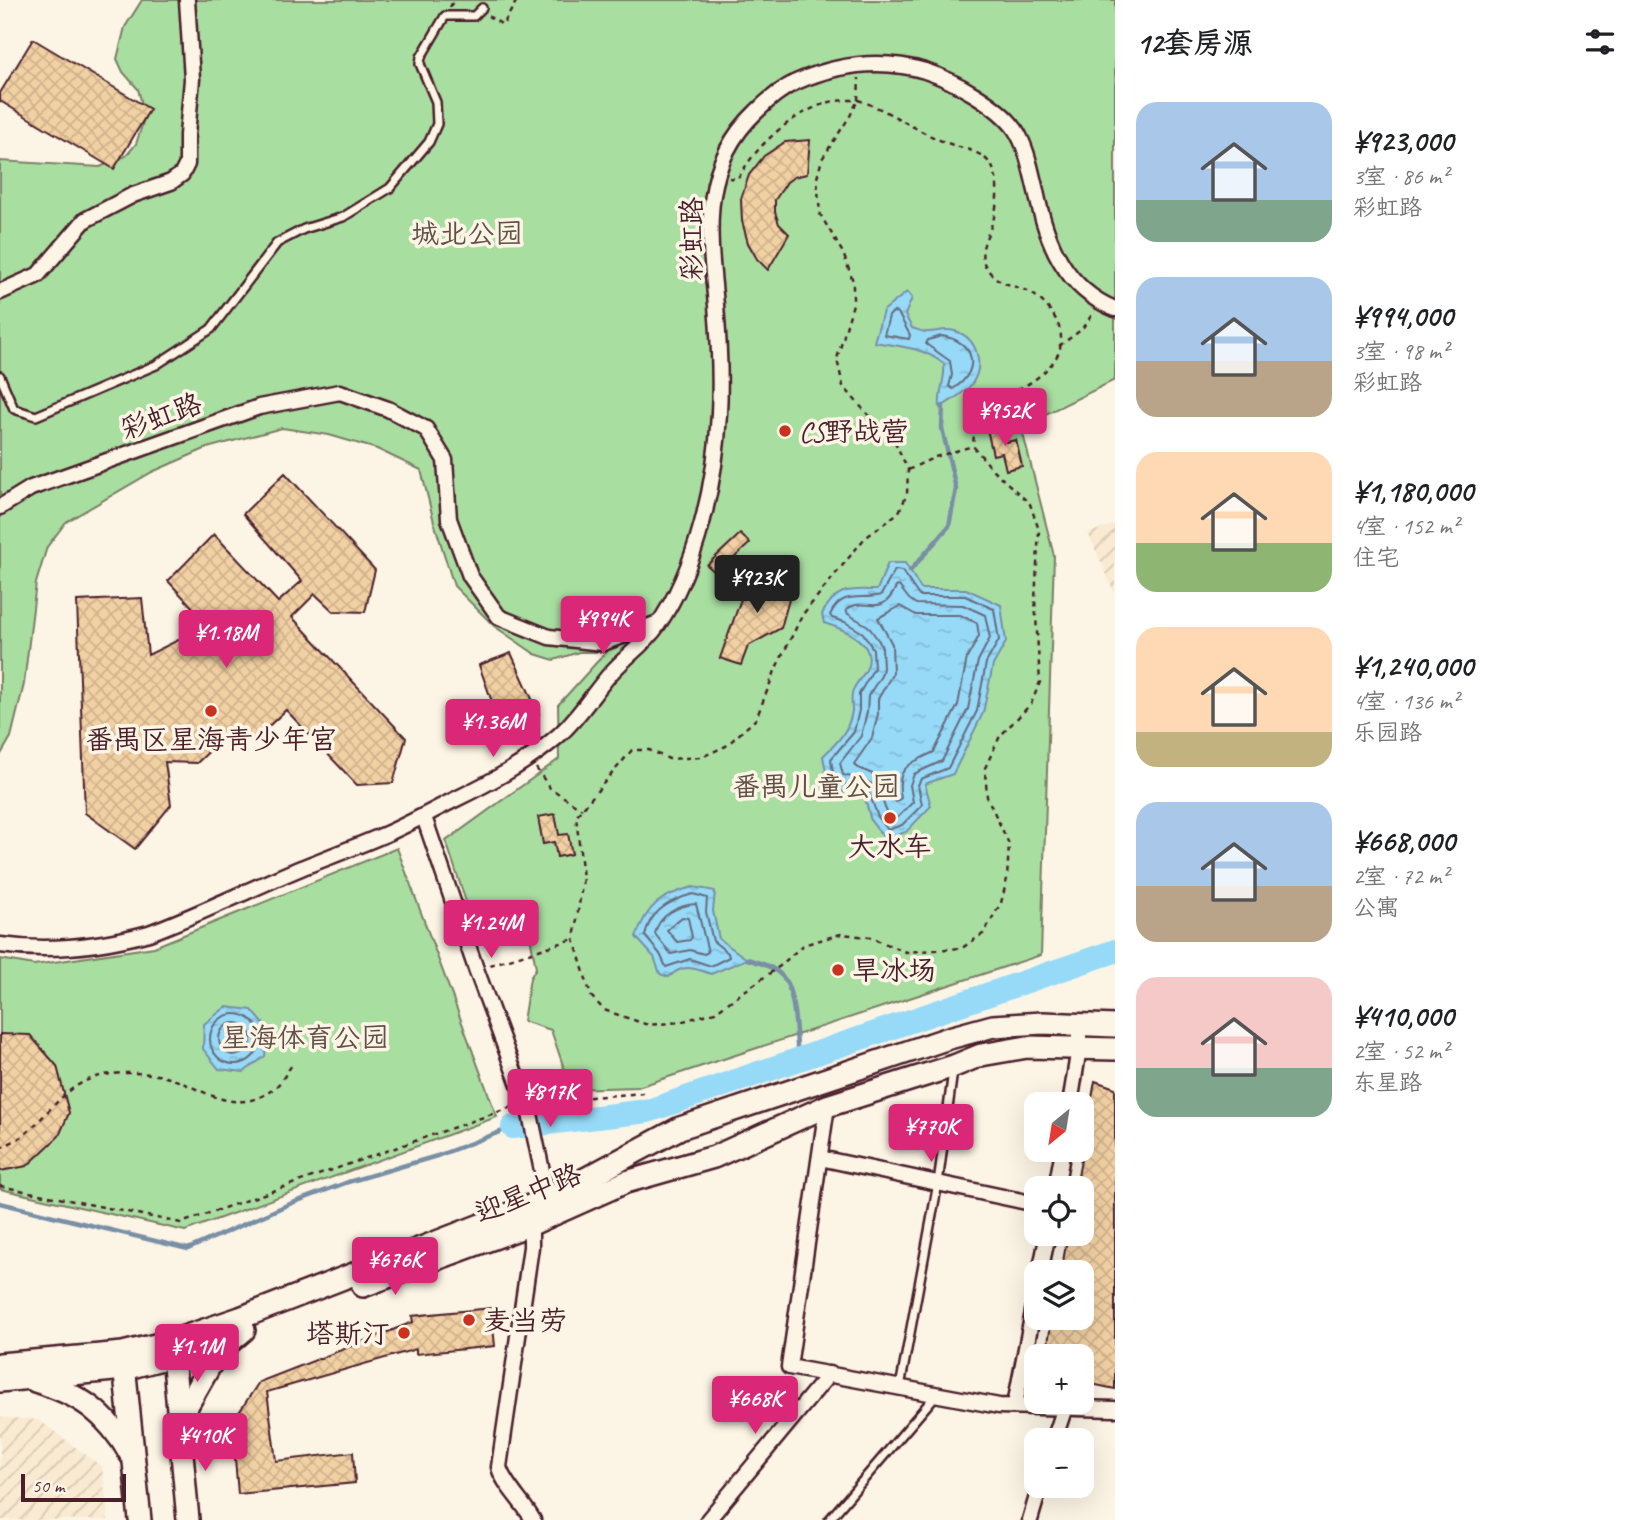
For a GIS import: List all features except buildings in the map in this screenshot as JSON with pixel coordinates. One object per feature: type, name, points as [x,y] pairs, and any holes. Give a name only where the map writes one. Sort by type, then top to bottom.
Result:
[{"type":"street","points":[[0,292],[38,275],[85,220],[182,174],[187,164],[192,79],[187,0]]},
{"type":"street","name":"彩虹路","points":[[0,945],[29,948],[85,946],[117,942],[149,933],[424,817],[514,768],[563,732],[587,706],[609,675],[631,655],[659,622],[686,567],[705,515],[713,477],[719,411],[719,352],[710,224],[719,169],[725,151],[740,127],[785,88],[819,72],[860,64],[886,64],[927,72],[966,90],[995,109],[1015,129],[1030,163],[1048,237],[1056,256],[1084,292],[1108,307]]},
{"type":"street","name":"彩虹路","points":[[0,507],[31,488],[258,407],[340,392],[388,409],[426,429],[445,460],[449,519],[470,576],[499,617],[549,637],[603,643],[659,622]]},
{"type":"street","points":[[424,817],[476,970],[528,1108],[536,1151],[536,1210],[499,1467],[501,1476],[524,1504],[533,1520]]},
{"type":"street","name":"迎星中路","points":[[0,1381],[123,1361],[244,1330],[536,1210],[680,1129],[950,1038],[993,1026],[1043,1023],[1115,1029]]},
{"type":"street","points":[[1072,1092],[1079,1048],[1079,1024]]},
{"type":"street","name":"迎星中路","points":[[172,1349],[252,1313],[536,1210],[714,1157],[827,1106],[981,1055],[1027,1047],[1115,1049]]},
{"type":"street","points":[[827,1106],[789,1367],[999,1406],[1024,1405]]},
{"type":"street","points":[[820,1158],[1024,1201]]},
{"type":"street","points":[[180,1430],[188,1404],[217,1353],[244,1330]]},
{"type":"street","points":[[1015,1405],[1029,1330]]},
{"type":"street","points":[[172,1349],[188,1520]]},
{"type":"street","points":[[123,1361],[140,1520]]},
{"type":"street","name":"迎星中路","points":[[0,1364],[123,1361]]},
{"type":"street","points":[[708,1520],[829,1374]]},
{"type":"street","points":[[25,1379],[63,1389],[95,1408],[117,1431],[134,1460]]},
{"type":"street","points":[[1094,1408],[1115,1409]]},
{"type":"street","points":[[1030,1520],[1036,1498]]},
{"type":"lane","points":[[0,376],[14,409],[36,416],[156,365],[211,329],[277,243],[304,229],[343,217],[390,188],[429,142],[437,124],[436,102],[420,64],[421,57],[445,16],[474,16],[481,10]]},
{"type":"lane","points":[[900,1388],[938,1183],[954,1066]]},
{"type":"lane","points":[[829,1520],[937,1395]]},
{"type":"path","points":[[481,10],[503,24],[517,0]]},
{"type":"path","points":[[738,179],[745,165],[794,117],[830,102],[858,100],[878,107],[925,135],[976,152],[988,160],[996,174],[997,191],[993,220],[984,241],[982,255],[986,269],[997,280],[1033,295],[1058,320],[1058,354],[1033,380],[1017,390],[986,399],[976,408],[973,446],[993,470],[1030,504],[1039,530],[1035,600],[1040,682],[1031,704],[1000,736],[985,768],[987,797],[1009,844],[1007,879],[1001,903],[983,934],[962,948],[906,952],[869,937],[841,934],[803,944],[780,966],[715,1012],[680,1022],[648,1025],[604,1010],[591,996],[574,939],[583,878],[576,817],[632,750],[649,750],[669,759],[702,757],[726,746],[756,719],[777,666],[803,614],[864,539],[899,512],[907,494],[908,470],[895,442],[843,386],[836,359],[853,304],[853,281],[843,253],[820,214],[817,178],[822,159],[858,100],[860,64]]},
{"type":"path","points":[[1059,346],[1108,307]]},
{"type":"path","points":[[908,470],[936,457],[973,446]]},
{"type":"path","points":[[529,757],[550,789],[582,809]]},
{"type":"path","points":[[476,970],[574,939]]},
{"type":"path","points":[[0,1148],[23,1136],[71,1090],[94,1078],[123,1074],[158,1075],[215,1098],[244,1103],[274,1090],[292,1065]]},
{"type":"path","points":[[0,1186],[181,1223],[528,1108],[644,1093]]},
{"type":"shaded area","points":[[1115,524],[1115,594],[1088,533]]},
{"type":"shaded area","points":[[0,1417],[39,1420],[102,1467],[108,1520],[0,1520]]},
{"type":"green space","points":[[142,0],[1115,0],[1115,380],[1021,426],[1054,556],[1041,955],[638,1087],[571,1089],[551,1030],[523,1021],[530,978],[536,968],[529,931],[500,937],[488,912],[470,914],[446,841],[559,759],[558,705],[606,652],[579,652],[554,660],[535,654],[494,626],[454,586],[421,470],[377,449],[329,435],[282,428],[207,448],[152,472],[66,522],[47,547],[36,583],[24,684],[11,737],[0,756],[0,161],[100,167],[126,156],[136,144],[145,116],[138,89],[123,72],[117,59],[125,27]]},
{"type":"green space","name":"星海体育公园","points":[[397,848],[497,1117],[185,1231],[0,1189],[0,959],[34,965],[154,947]]},
{"type":"water","points":[[907,292],[912,298],[905,315],[912,328],[926,332],[955,331],[969,340],[977,354],[978,370],[971,385],[940,408],[944,364],[919,351],[874,342],[883,311]]},
{"type":"water","points":[[888,563],[905,563],[921,589],[966,589],[1001,605],[1006,642],[993,665],[983,713],[953,774],[925,784],[931,806],[906,832],[885,839],[871,821],[865,798],[829,788],[823,756],[838,741],[848,725],[853,691],[869,660],[864,645],[850,633],[824,623],[822,614],[839,594],[852,590],[877,590]]},
{"type":"water","points":[[693,887],[715,891],[713,911],[719,939],[747,959],[711,974],[684,968],[669,977],[660,974],[654,957],[636,937],[650,909],[664,898]]},
{"type":"water","points":[[226,1007],[252,1010],[268,1029],[265,1056],[244,1072],[219,1069],[203,1049],[204,1024]]},
{"type":"waterway","points":[[910,571],[949,526],[956,489],[942,428],[943,406]]},
{"type":"waterway","points":[[513,1127],[648,1111],[1115,951]]},
{"type":"waterway","points":[[747,959],[775,970],[787,983],[793,1003],[798,1059]]},
{"type":"waterway","points":[[0,1203],[188,1249],[287,1205],[348,1182],[437,1156],[513,1127]]},
{"type":"place","name":"CS野战营","points":[[785,431]]},
{"type":"place","name":"番禺区星海青少年宫","points":[[211,711]]},
{"type":"place","name":"大水车","points":[[890,818]]},
{"type":"place","name":"旱冰场","points":[[838,970]]},
{"type":"place","name":"麦当劳","points":[[469,1320]]},
{"type":"place","name":"塔斯汀","points":[[404,1333]]},
{"type":"park label","name":"城北公园","points":[[467,233]]},
{"type":"park label","name":"番禺儿童公园","points":[[816,786]]}]
